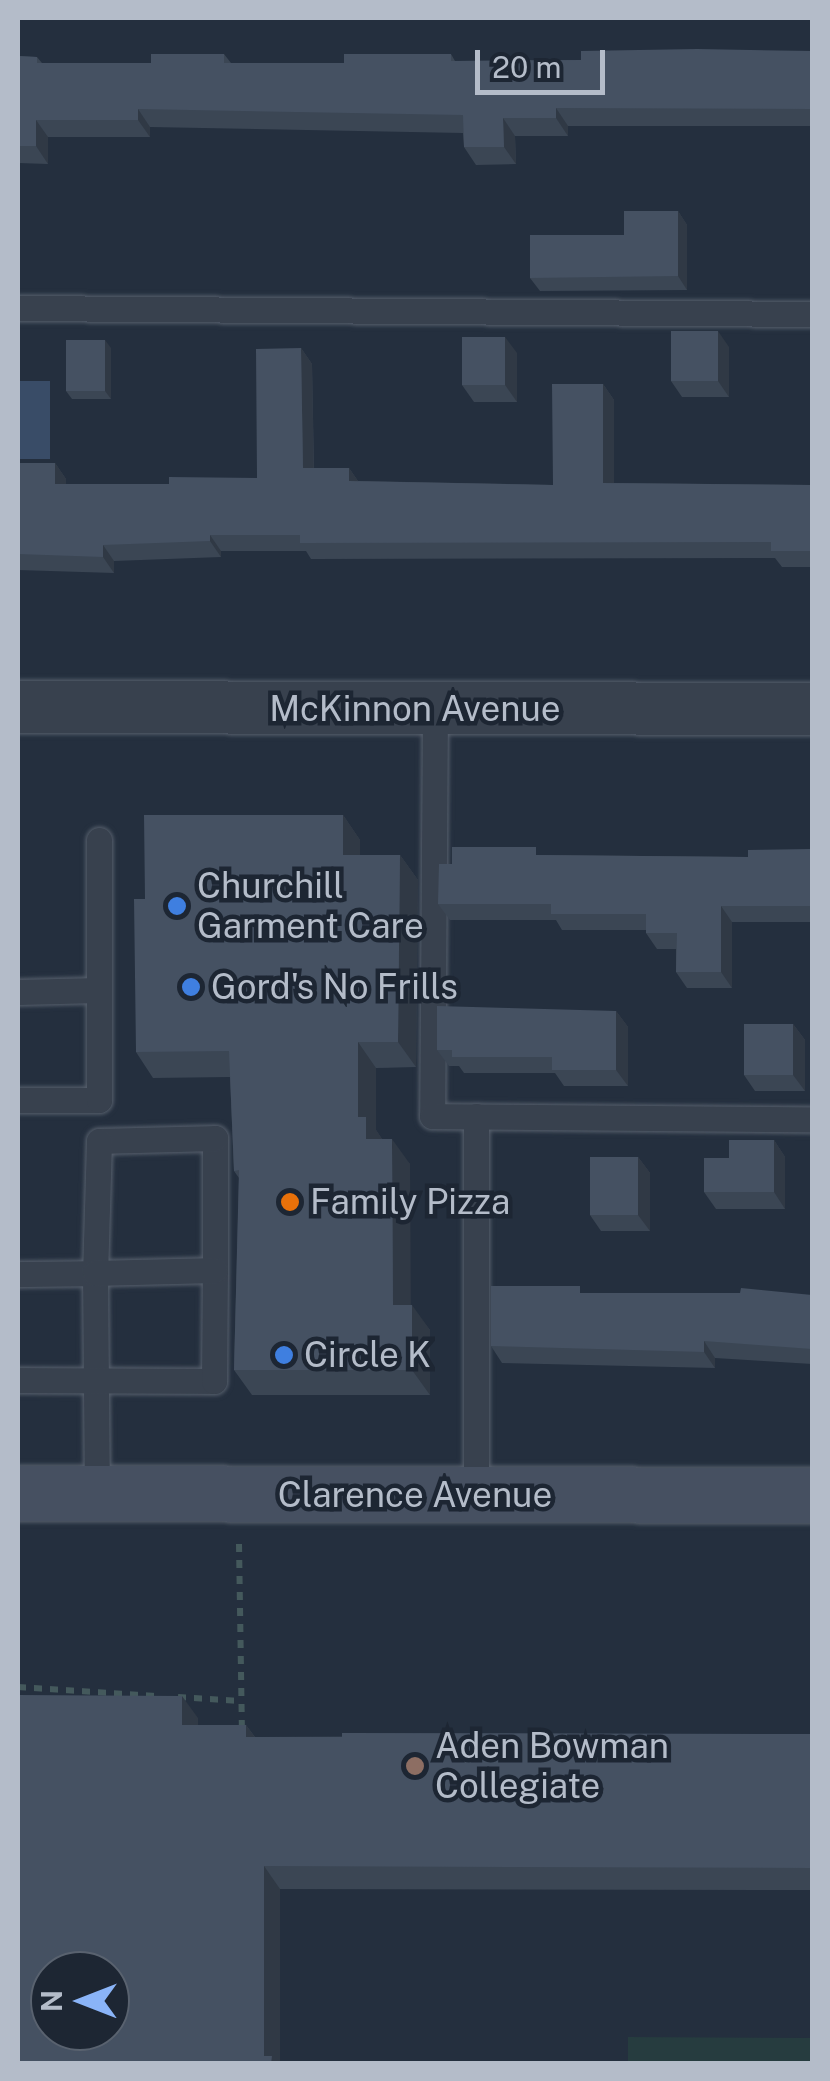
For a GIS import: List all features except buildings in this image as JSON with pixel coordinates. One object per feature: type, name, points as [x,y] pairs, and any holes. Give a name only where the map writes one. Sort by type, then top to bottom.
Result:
[{"type":"main road","name":"Clarence Avenue","points":[[18,1493],[812,1496]]},
{"type":"street","name":"McKinnon Avenue","points":[[18,707],[812,710]]},
{"type":"lane","points":[[18,308],[812,314]]},
{"type":"lane","points":[[435,709],[432,1116],[812,1119]]},
{"type":"lane","points":[[98,1493],[94,1274],[99,1141],[99,840]]},
{"type":"lane","points":[[18,992],[99,990]]},
{"type":"lane","points":[[18,1100],[99,1100]]},
{"type":"lane","points":[[476,1116],[476,1495]]},
{"type":"lane","points":[[18,1380],[214,1381],[215,1138],[99,1141]]},
{"type":"lane","points":[[18,1274],[215,1270]]},
{"type":"path","points":[[239,1544],[243,1747]]},
{"type":"path","points":[[18,1687],[240,1701]]},
{"type":"green space","points":[[628,2037],[812,2038],[812,2063],[628,2063]]},
{"type":"water","points":[[18,381],[50,381],[50,459],[18,459]]},
{"type":"place","name":"Churchill Garment Care","points":[[177,906]]},
{"type":"place","name":"Gord's No Frills","points":[[191,987]]},
{"type":"place","name":"Family Pizza","points":[[290,1202]]},
{"type":"place","name":"Circle K","points":[[284,1355]]},
{"type":"place","name":"Aden Bowman Collegiate","points":[[415,1766]]}]
